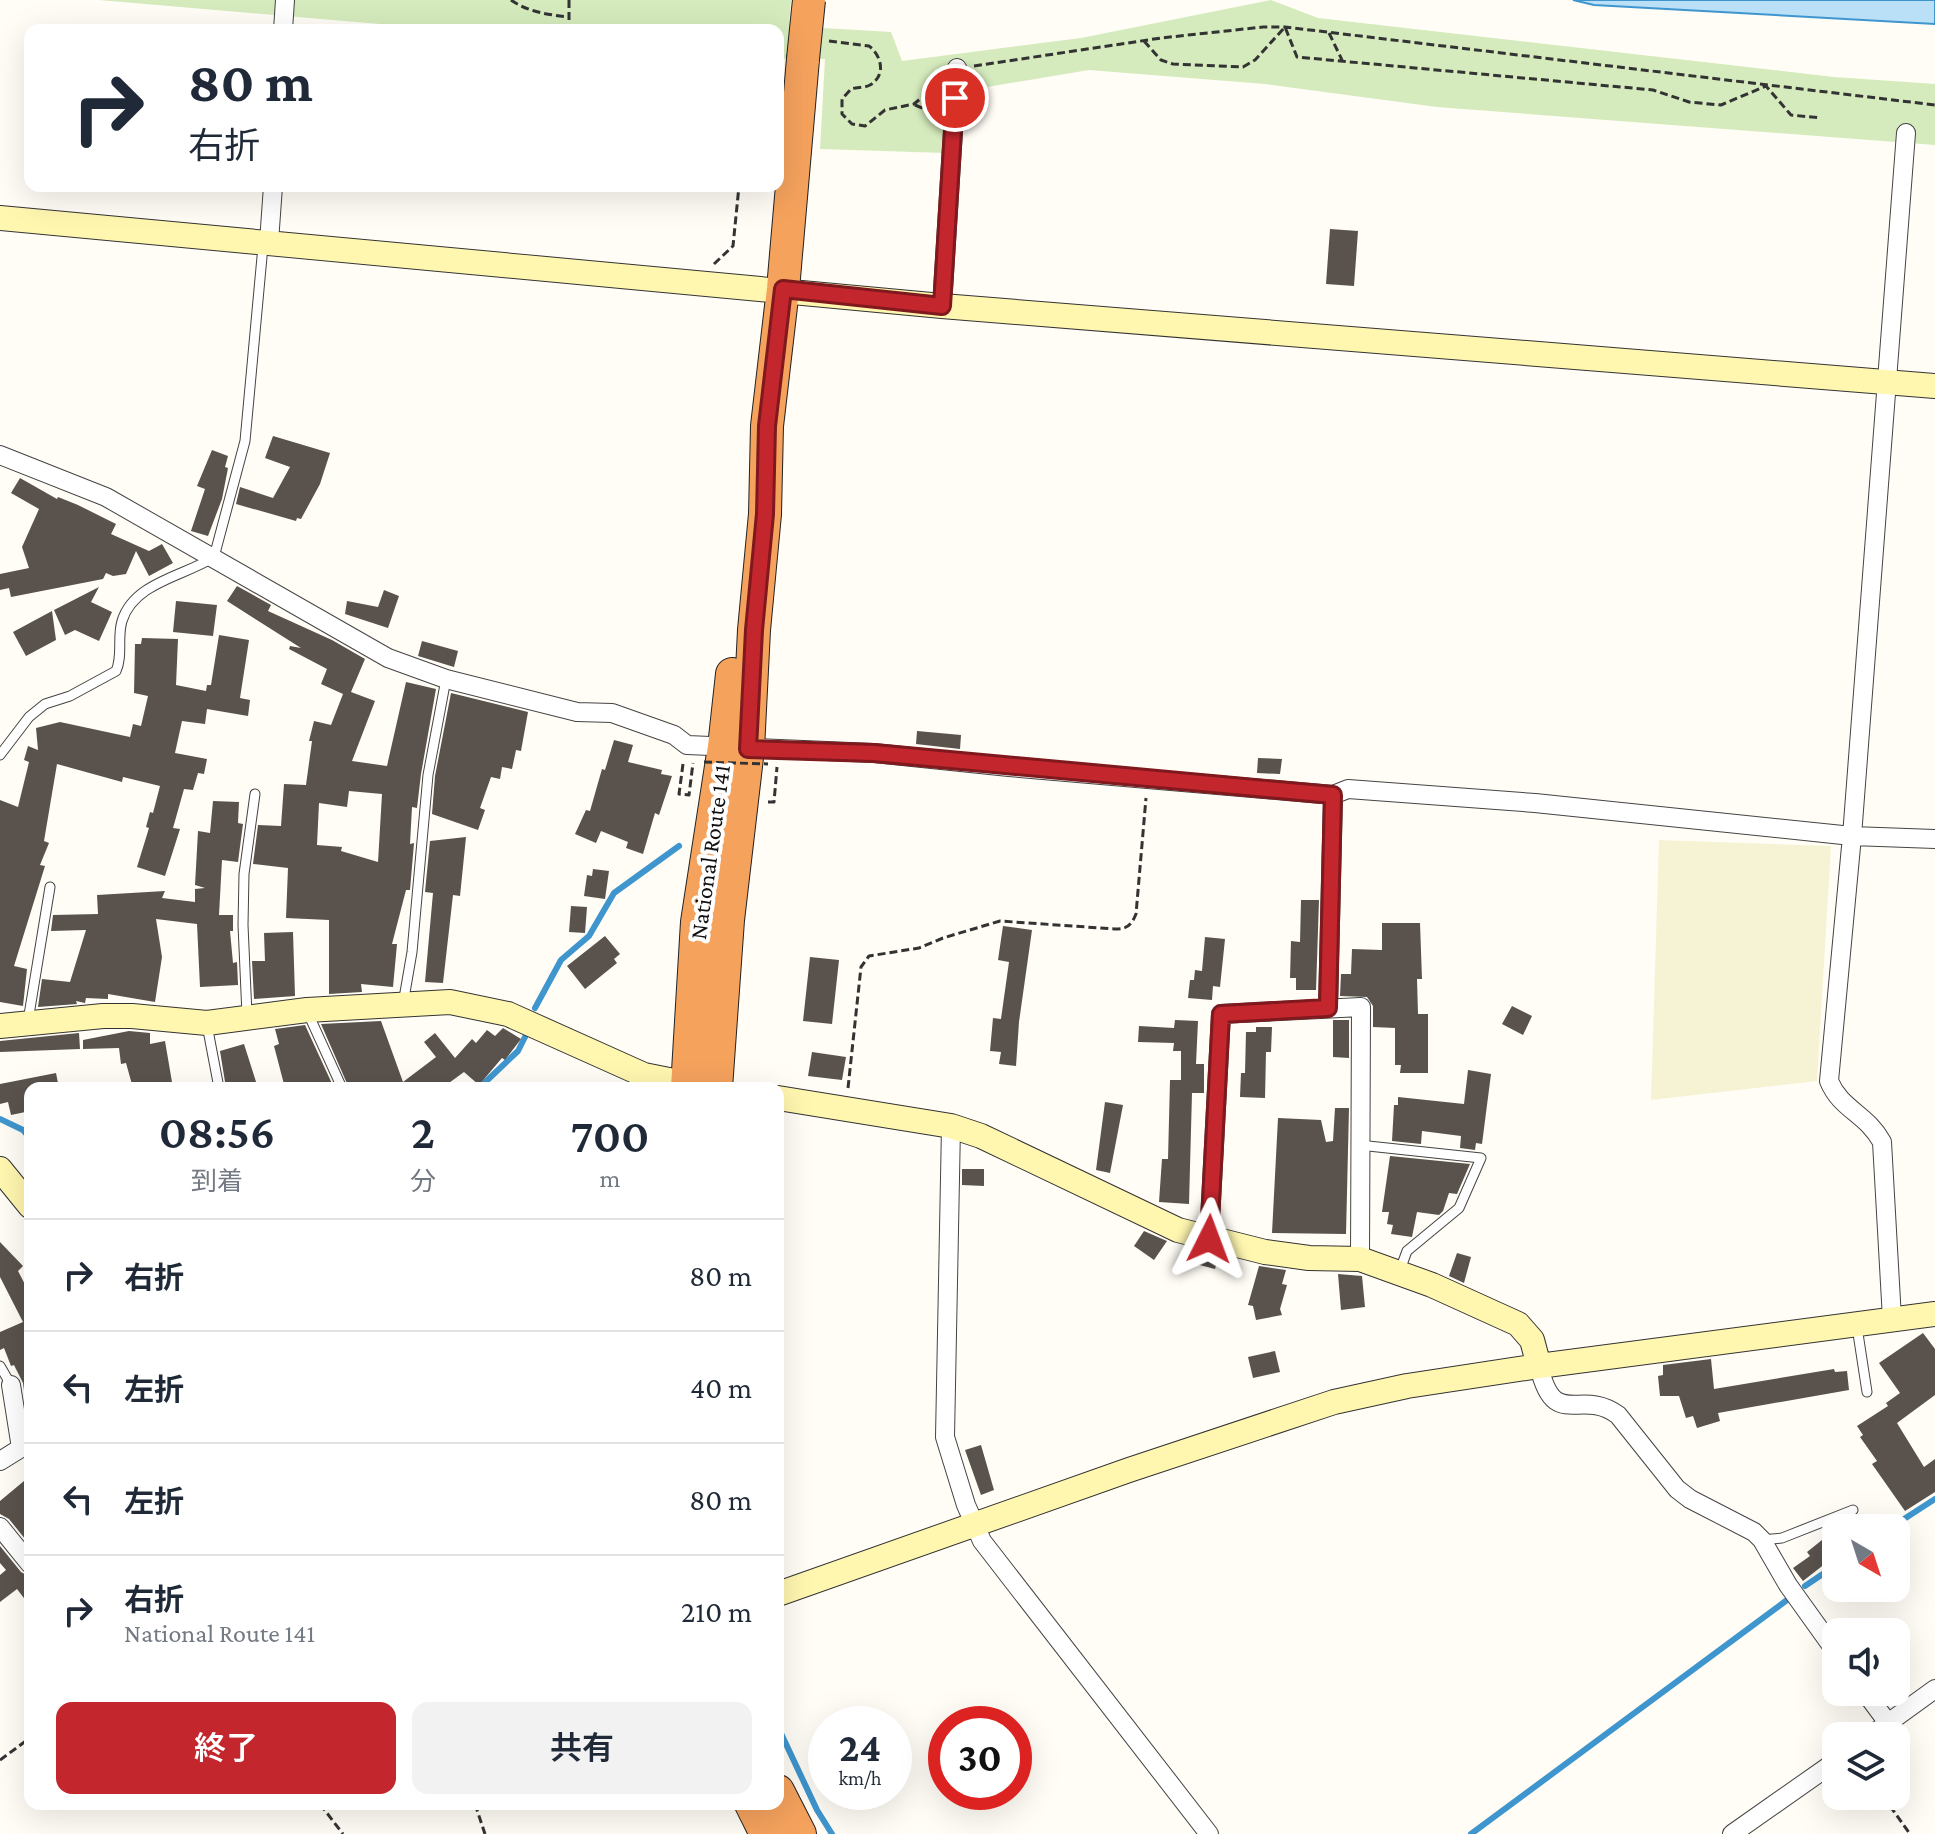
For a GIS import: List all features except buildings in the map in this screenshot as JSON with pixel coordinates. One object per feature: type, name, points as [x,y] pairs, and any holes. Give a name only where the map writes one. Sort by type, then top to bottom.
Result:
[{"type":"highway","name":"National Route 141","points":[[701,1082],[728,920],[736,756],[754,630],[765,514],[767,426],[809,50],[809,0]]},
{"type":"highway","points":[[784,1803],[800,1834]]},
{"type":"highway","points":[[754,1810],[766,1834]]},
{"type":"street","points":[[283,24],[285,0]]},
{"type":"street","points":[[942,306],[957,68]]},
{"type":"street","points":[[1892,1319],[1882,1142],[1867,1121],[1835,1096],[1829,1081],[1852,836],[1906,133]]},
{"type":"street","points":[[266,242],[272,192]]},
{"type":"street","points":[[0,218],[942,306],[1935,386]]},
{"type":"street","points":[[0,455],[106,497],[388,658],[446,679],[577,712],[612,713],[674,735],[687,745],[736,756],[874,753],[1333,795],[1348,789],[1535,803],[1852,836],[1935,839]]},
{"type":"street","points":[[1328,1008],[1333,795]]},
{"type":"street","points":[[0,1026],[118,1016],[207,1023],[307,1010],[450,1002],[508,1014],[644,1075],[677,1082]]},
{"type":"street","points":[[1209,1239],[1221,1014],[1361,1007],[1360,1259]]},
{"type":"street","points":[[784,1099],[951,1126],[981,1136],[1178,1230],[1280,1254],[1360,1259],[1518,1324],[1532,1340],[1542,1381],[1554,1401],[1566,1407],[1588,1404],[1609,1408],[1677,1489],[1754,1532],[1822,1632]]},
{"type":"street","points":[[951,1126],[945,1437],[974,1526],[982,1541],[1209,1834]]},
{"type":"street","points":[[0,1169],[24,1199]]},
{"type":"street","points":[[784,1592],[1248,1429],[1334,1402],[1407,1386],[1539,1366],[1935,1314]]},
{"type":"street","points":[[11,1385],[24,1442]]},
{"type":"street","points":[[0,1461],[24,1447]]},
{"type":"street","points":[[0,1527],[24,1557]]},
{"type":"street","points":[[1889,1722],[1935,1689]]},
{"type":"street","points":[[1732,1834],[1822,1771]]},
{"type":"lane","points":[[0,755],[29,717],[45,704],[70,696],[116,671],[122,620],[137,599],[165,579],[214,557],[245,441],[266,242]]},
{"type":"lane","points":[[403,1004],[412,952],[428,775],[446,679]]},
{"type":"lane","points":[[247,1019],[244,887],[255,794]]},
{"type":"lane","points":[[28,1025],[50,887]]},
{"type":"lane","points":[[307,1010],[339,1082]]},
{"type":"lane","points":[[207,1023],[218,1082]]},
{"type":"lane","points":[[1359,1145],[1481,1158],[1459,1208],[1407,1251],[1398,1273]]},
{"type":"lane","points":[[1856,1324],[1867,1392]]},
{"type":"lane","points":[[0,1366],[11,1385]]},
{"type":"lane","points":[[1762,1540],[1782,1538],[1853,1510]]},
{"type":"path","points":[[511,0],[521,7],[548,15],[570,17]]},
{"type":"path","points":[[569,0],[569,24]]},
{"type":"path","points":[[1143,41],[1161,60],[1173,64],[1243,67],[1255,60],[1285,27]]},
{"type":"path","points":[[1285,27],[1297,57],[1653,90],[1689,102],[1721,105],[1766,86]]},
{"type":"path","points":[[957,68],[1214,31],[1285,27],[1935,105]]},
{"type":"path","points":[[1328,33],[1343,62]]},
{"type":"path","points":[[809,50],[860,44],[869,46],[878,55],[881,67],[876,80],[865,87],[851,89],[842,99],[842,114],[852,124],[865,126],[885,110],[914,104],[939,84],[941,93]]},
{"type":"path","points":[[1766,86],[1791,115],[1821,118]]},
{"type":"path","points":[[914,104],[927,110],[938,106],[941,100]]},
{"type":"path","points":[[714,264],[733,246],[738,192]]},
{"type":"path","points":[[683,760],[679,794],[689,795],[693,762]]},
{"type":"path","points":[[846,1109],[861,967],[869,956],[919,948],[1000,921],[1125,929],[1132,924],[1136,914],[1148,779]]},
{"type":"path","points":[[0,1760],[24,1742]]},
{"type":"path","points":[[325,1810],[343,1834]]},
{"type":"path","points":[[477,1810],[485,1834]]},
{"type":"path","points":[[1893,1810],[1910,1834]]},
{"type":"shaded area","points":[[1659,840],[1831,846],[1817,1081],[1651,1100]]},
{"type":"green space","points":[[99,0],[791,0],[789,26],[891,32],[902,61],[1081,38],[1271,0],[1318,18],[1834,77],[1935,84],[1935,145],[1437,107],[1265,84],[1089,70],[951,93],[945,153],[820,149],[825,59],[784,59],[784,24],[380,24]]},
{"type":"water","points":[[1573,0],[1935,0],[1935,24],[1594,5]]},
{"type":"waterway","points":[[535,1008],[561,960],[589,936],[614,893],[679,846]]},
{"type":"waterway","points":[[485,1082],[518,1051],[527,1033]]},
{"type":"waterway","points":[[0,1119],[24,1131]]},
{"type":"waterway","points":[[1910,1515],[1935,1499]]},
{"type":"waterway","points":[[1805,1586],[1822,1574]]},
{"type":"waterway","points":[[1471,1834],[1787,1600]]},
{"type":"waterway","points":[[784,1740],[817,1810],[832,1834]]},
{"type":"route","points":[[955,98],[942,306],[783,289],[767,426],[765,514],[754,630],[748,749],[874,753],[1333,795],[1328,1008],[1221,1014],[1209,1239]]}]
